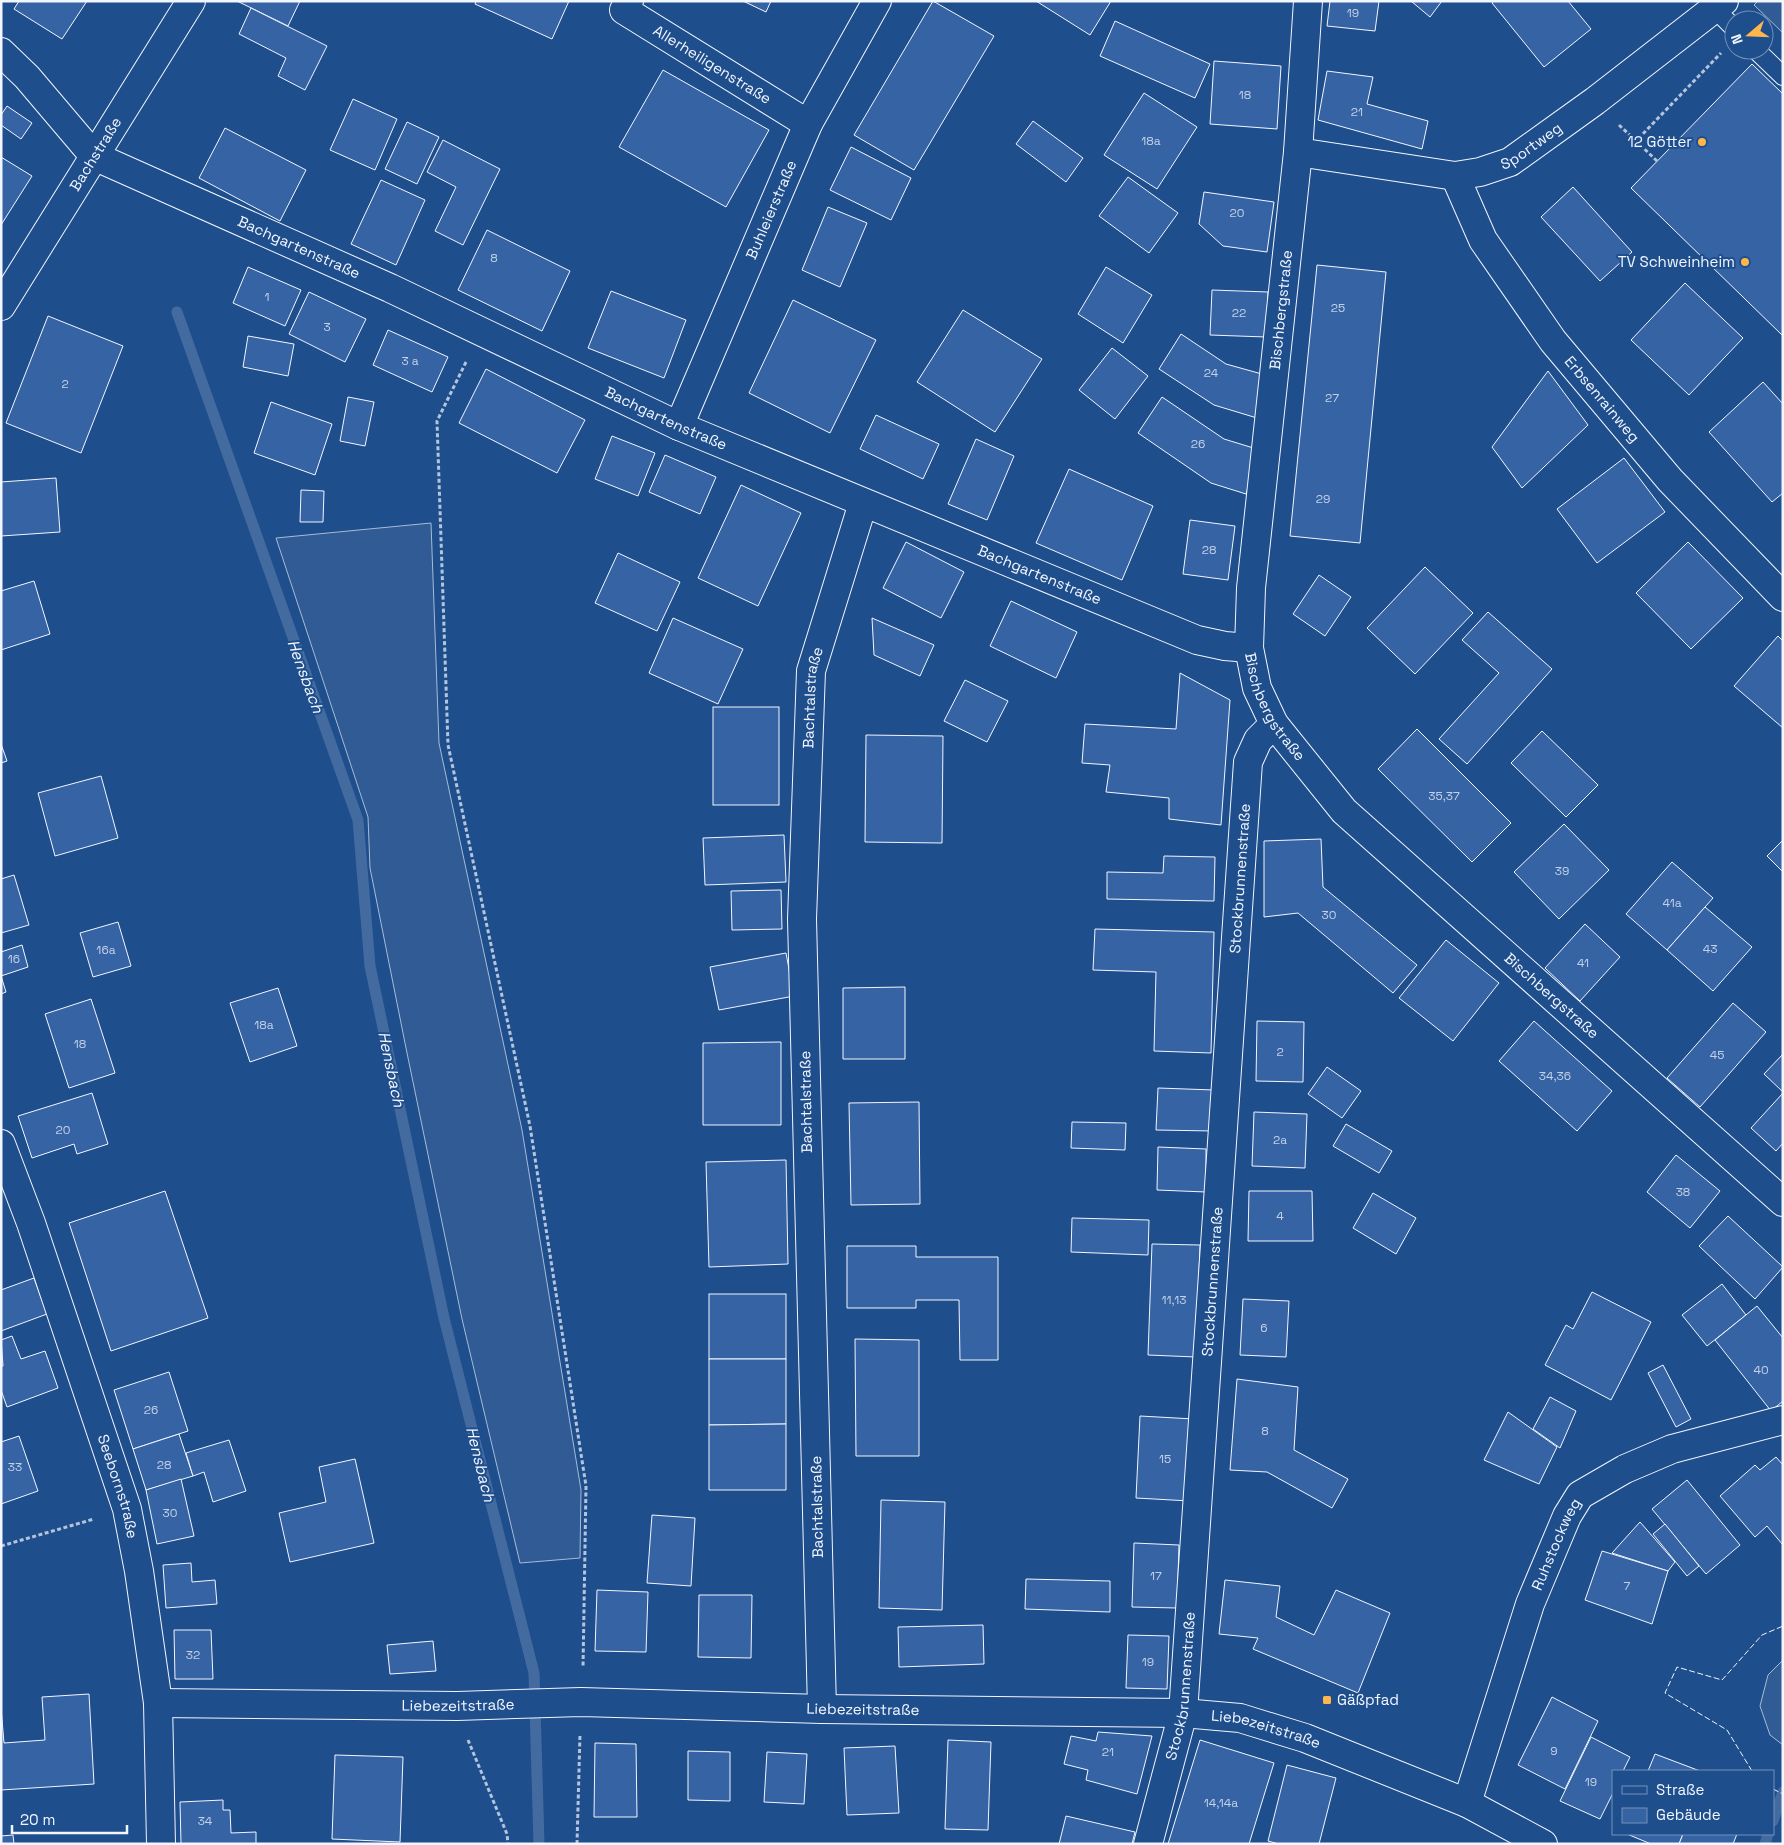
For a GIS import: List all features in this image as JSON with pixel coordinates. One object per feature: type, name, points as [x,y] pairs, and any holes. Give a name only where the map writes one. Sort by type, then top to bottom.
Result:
[{"type":"street","name":"Bachstraße","points":[[1,306],[191,1]]},
{"type":"street","name":"Allerheiligenstraße","points":[[628,1],[624,10],[808,124]]},
{"type":"street","name":"Buhleierstraße","points":[[680,426],[808,124],[877,1]]},
{"type":"street","name":"Bischbergstraße","points":[[1308,1],[1298,152],[1251,588],[1249,648],[1257,688],[1274,724],[1344,811],[1783,1202]]},
{"type":"street","name":"Sportweg","points":[[1298,152],[1455,176],[1480,172],[1510,162],[1596,101],[1719,5]]},
{"type":"street","points":[[1,52],[27,77],[94,156]]},
{"type":"street","name":"Bachgartenstraße","points":[[94,156],[390,288],[481,333],[680,426],[862,503],[1197,640],[1225,646],[1249,648]]},
{"type":"street","name":"Erbsenrainweg","points":[[1455,176],[1483,240],[1553,341],[1670,480],[1783,597]]},
{"type":"street","name":"Bachtalstraße","points":[[822,1709],[802,919],[811,670],[862,503]]},
{"type":"street","name":"Stockbrunnenstraße","points":[[1148,1844],[1183,1713],[1248,762],[1258,740],[1274,724]]},
{"type":"street","name":"Seebornstraße","points":[[1,1144],[31,1223],[127,1509],[140,1570],[158,1703],[161,1844]]},
{"type":"street","name":"Ruhstockweg","points":[[1467,1803],[1530,1604],[1566,1516],[1580,1495],[1624,1469],[1672,1449],[1783,1420]]},
{"type":"street","name":"Liebezeitstraße","points":[[158,1703],[457,1706],[581,1702],[822,1709],[1183,1713],[1240,1718],[1305,1738],[1467,1803],[1530,1841]]},
{"type":"lane","points":[[1766,60],[1783,76]]},
{"type":"path","points":[[1658,161],[1636,141],[1724,50]]},
{"type":"path","points":[[481,333],[437,421],[448,745],[530,1126],[586,1486],[584,1646]]},
{"type":"path","points":[[1,1546],[127,1509]]},
{"type":"path","points":[[577,1844],[581,1702]]},
{"type":"path","points":[[457,1706],[474,1759],[507,1834],[508,1844]]},
{"type":"shaded area","points":[[1758,1],[1783,1],[1783,33],[1774,24],[1774,10],[1759,10],[1754,5]]},
{"type":"shaded area","points":[[431,523],[439,743],[522,1130],[581,1490],[580,1558],[520,1563],[462,1319],[407,1053],[370,868],[368,817],[276,538]]},
{"type":"shaded area","points":[[1783,1660],[1783,1745],[1770,1735],[1760,1706],[1768,1675]]},
{"type":"building","points":[[19,1],[87,1],[62,39],[14,9]]},
{"type":"building","points":[[237,1],[300,1],[288,26]]},
{"type":"building","points":[[476,1],[569,1],[552,39],[475,4]]},
{"type":"building","points":[[743,1],[771,1],[766,12]]},
{"type":"building","points":[[933,1],[994,36],[914,170],[854,135]]},
{"type":"building","points":[[1036,1],[1111,1],[1090,35]]},
{"type":"building","points":[[1330,1],[1379,1],[1375,31],[1327,26]]},
{"type":"building","points":[[1411,1],[1442,1],[1430,17]]},
{"type":"building","points":[[1493,1],[1568,1],[1591,29],[1544,67],[1492,3]]},
{"type":"building","points":[[251,8],[327,46],[305,90],[278,76],[286,58],[239,34]]},
{"type":"building","points":[[1115,21],[1210,64],[1195,98],[1100,56]]},
{"type":"building","points":[[1214,61],[1281,66],[1277,129],[1210,124]]},
{"type":"building","name":"TV Schweinheim","points":[[1752,64],[1783,94],[1783,336],[1631,188]]},
{"type":"building","points":[[663,70],[769,130],[726,207],[619,147]]},
{"type":"building","points":[[1327,71],[1373,77],[1367,104],[1428,121],[1422,149],[1318,120]]},
{"type":"building","points":[[1144,93],[1197,127],[1157,189],[1104,155]]},
{"type":"building","points":[[353,99],[397,119],[375,170],[330,150]]},
{"type":"building","points":[[7,106],[32,123],[21,139],[1,125],[1,115]]},
{"type":"building","points":[[1033,121],[1083,158],[1066,182],[1016,144]]},
{"type":"building","points":[[407,122],[439,137],[417,184],[385,169]]},
{"type":"building","points":[[225,128],[306,170],[280,221],[199,178]]},
{"type":"building","points":[[443,140],[500,169],[463,245],[435,231],[456,187],[427,172]]},
{"type":"building","points":[[851,147],[911,178],[891,220],[830,190]]},
{"type":"building","points":[[1,157],[32,176],[1,225]]},
{"type":"building","points":[[1128,177],[1178,213],[1149,253],[1099,216]]},
{"type":"building","points":[[381,180],[425,200],[396,265],[351,244]]},
{"type":"building","points":[[1573,187],[1632,252],[1600,281],[1541,217]]},
{"type":"building","points":[[1204,192],[1274,202],[1267,252],[1223,246],[1199,224]]},
{"type":"building","points":[[828,207],[867,223],[840,287],[802,270]]},
{"type":"building","points":[[487,230],[570,271],[542,331],[458,290]]},
{"type":"building","points":[[1317,265],[1386,272],[1360,543],[1290,536]]},
{"type":"building","points":[[248,267],[301,290],[285,326],[233,303]]},
{"type":"building","points":[[1106,267],[1152,295],[1123,343],[1078,314]]},
{"type":"building","points":[[1685,283],[1743,338],[1689,395],[1631,340]]},
{"type":"building","points":[[1212,290],[1268,292],[1266,337],[1210,335]]},
{"type":"building","points":[[611,291],[686,320],[664,378],[588,348]]},
{"type":"building","points":[[309,292],[366,319],[345,362],[289,334]]},
{"type":"building","points":[[793,300],[876,340],[830,433],[749,393]]},
{"type":"building","points":[[963,310],[1042,359],[995,432],[917,382]]},
{"type":"building","points":[[48,316],[123,346],[81,453],[6,423]]},
{"type":"building","points":[[388,330],[448,357],[432,392],[373,365]]},
{"type":"building","points":[[1181,334],[1226,364],[1269,376],[1257,418],[1214,405],[1159,369]]},
{"type":"building","points":[[248,336],[294,344],[288,376],[243,367]]},
{"type":"building","points":[[1112,348],[1148,376],[1115,419],[1079,390]]},
{"type":"building","points":[[486,369],[585,420],[557,473],[459,423]]},
{"type":"building","points":[[1548,371],[1588,425],[1522,488],[1492,447]]},
{"type":"building","points":[[1763,382],[1783,404],[1783,493],[1772,502],[1709,432]]},
{"type":"building","points":[[348,397],[374,402],[365,446],[340,441]]},
{"type":"building","points":[[1162,397],[1224,439],[1260,450],[1246,494],[1211,483],[1138,433]]},
{"type":"building","points":[[271,402],[332,424],[315,475],[254,453]]},
{"type":"building","points":[[876,415],[939,444],[923,479],[860,449]]},
{"type":"building","points":[[612,436],[655,453],[638,496],[595,479]]},
{"type":"building","points":[[976,439],[1014,456],[987,520],[948,504]]},
{"type":"building","points":[[665,455],[716,477],[700,514],[649,492]]},
{"type":"building","points":[[1624,458],[1665,512],[1597,563],[1557,509]]},
{"type":"building","points":[[1069,469],[1153,506],[1122,580],[1036,543]]},
{"type":"building","points":[[56,478],[60,532],[1,536],[1,482]]},
{"type":"building","points":[[741,485],[801,513],[758,606],[698,578]]},
{"type":"building","points":[[301,490],[324,491],[323,522],[300,522]]},
{"type":"building","points":[[1190,520],[1235,526],[1228,580],[1183,574]]},
{"type":"building","points":[[906,542],[964,572],[941,618],[883,588]]},
{"type":"building","points":[[1688,542],[1743,598],[1691,649],[1636,593]]},
{"type":"building","points":[[618,553],[680,582],[657,631],[595,603]]},
{"type":"building","points":[[1425,567],[1473,613],[1415,674],[1367,628]]},
{"type":"building","points":[[1319,575],[1351,597],[1325,636],[1293,614]]},
{"type":"building","points":[[34,581],[50,634],[1,650],[1,591]]},
{"type":"building","points":[[1011,601],[1077,632],[1056,678],[990,646]]},
{"type":"building","points":[[1488,612],[1552,669],[1467,764],[1439,739],[1499,673],[1462,640]]},
{"type":"building","points":[[673,618],[743,649],[718,704],[649,673]]},
{"type":"building","points":[[872,618],[934,645],[920,676],[874,655]]},
{"type":"building","points":[[1778,636],[1783,641],[1783,728],[1734,686]]},
{"type":"building","points":[[1180,673],[1230,700],[1221,825],[1169,819],[1169,798],[1106,792],[1110,765],[1082,763],[1085,724],[1176,729]]},
{"type":"building","points":[[965,680],[1008,701],[987,742],[944,721]]},
{"type":"building","points":[[713,707],[779,707],[779,805],[713,805]]},
{"type":"building","points":[[1417,729],[1511,823],[1472,862],[1378,769]]},
{"type":"building","points":[[1542,731],[1598,785],[1566,817],[1511,763]]},
{"type":"building","points":[[866,735],[943,736],[942,843],[865,842]]},
{"type":"building","points":[[1,744],[7,761],[1,763]]},
{"type":"building","points":[[101,776],[118,838],[55,856],[38,793]]},
{"type":"building","points":[[1564,824],[1609,870],[1559,919],[1514,872]]},
{"type":"building","points":[[784,835],[786,882],[705,885],[703,838]]},
{"type":"building","points":[[1321,839],[1323,887],[1417,965],[1393,993],[1298,913],[1264,917],[1264,841]]},
{"type":"building","points":[[1783,840],[1783,872],[1767,856]]},
{"type":"building","points":[[1164,856],[1215,857],[1214,901],[1107,899],[1107,872],[1163,873]]},
{"type":"building","points":[[1672,862],[1713,898],[1667,950],[1626,914]]},
{"type":"building","points":[[14,875],[29,925],[1,933],[1,879]]},
{"type":"building","points":[[781,890],[782,929],[732,930],[731,891]]},
{"type":"building","points":[[1705,907],[1752,947],[1713,991],[1667,950]]},
{"type":"building","points":[[118,922],[131,966],[93,977],[80,933]]},
{"type":"building","points":[[1585,924],[1620,957],[1580,1001],[1545,968]]},
{"type":"building","points":[[1095,929],[1214,932],[1211,1053],[1154,1051],[1156,972],[1093,970]]},
{"type":"building","points":[[1446,940],[1499,983],[1453,1041],[1399,998]]},
{"type":"building","points":[[22,945],[28,967],[1,976],[1,952]]},
{"type":"building","points":[[786,953],[794,996],[719,1010],[710,967]]},
{"type":"building","points":[[1,976],[6,992],[1,994]]},
{"type":"building","points":[[905,987],[905,1059],[843,1059],[843,988]]},
{"type":"building","points":[[278,988],[297,1046],[250,1062],[230,1003]]},
{"type":"building","points":[[91,999],[115,1073],[69,1088],[45,1014]]},
{"type":"building","points":[[1733,1003],[1766,1032],[1700,1107],[1667,1078]]},
{"type":"building","points":[[1257,1021],[1304,1022],[1303,1082],[1256,1081]]},
{"type":"building","points":[[1534,1021],[1612,1091],[1577,1131],[1499,1061]]},
{"type":"building","points":[[781,1042],[781,1125],[703,1125],[703,1043]]},
{"type":"building","points":[[1783,1054],[1783,1092],[1764,1074]]},
{"type":"building","points":[[1327,1067],[1361,1091],[1342,1118],[1308,1094]]},
{"type":"building","points":[[1158,1088],[1214,1090],[1213,1131],[1156,1130]]},
{"type":"building","points":[[92,1093],[108,1144],[77,1154],[74,1144],[32,1158],[18,1116]]},
{"type":"building","points":[[1783,1093],[1783,1143],[1776,1151],[1751,1128]]},
{"type":"building","points":[[919,1102],[920,1204],[851,1205],[849,1103]]},
{"type":"building","points":[[1254,1112],[1307,1114],[1305,1168],[1252,1166]]},
{"type":"building","points":[[1072,1122],[1126,1123],[1125,1150],[1071,1148]]},
{"type":"building","points":[[1346,1124],[1392,1151],[1379,1173],[1333,1146]]},
{"type":"building","points":[[1158,1147],[1206,1149],[1206,1192],[1157,1190]]},
{"type":"building","points":[[1676,1155],[1720,1191],[1690,1228],[1647,1192]]},
{"type":"building","points":[[786,1160],[788,1264],[709,1267],[706,1162]]},
{"type":"building","points":[[165,1191],[208,1318],[111,1351],[69,1223]]},
{"type":"building","points":[[1249,1191],[1312,1191],[1313,1241],[1248,1241]]},
{"type":"building","points":[[1373,1193],[1416,1218],[1396,1254],[1353,1228]]},
{"type":"building","points":[[1728,1216],[1783,1267],[1755,1299],[1699,1246]]},
{"type":"building","points":[[1072,1218],[1149,1220],[1148,1255],[1071,1252]]},
{"type":"building","points":[[1152,1244],[1200,1245],[1196,1357],[1148,1355]]},
{"type":"building","points":[[847,1246],[916,1246],[916,1257],[998,1257],[998,1360],[960,1360],[959,1300],[916,1300],[916,1308],[847,1308]]},
{"type":"building","points":[[34,1278],[47,1314],[1,1331],[1,1290]]},
{"type":"building","points":[[1722,1284],[1746,1315],[1707,1346],[1682,1315]]},
{"type":"building","points":[[1592,1292],[1651,1322],[1611,1400],[1545,1365],[1566,1325],[1573,1329]]},
{"type":"building","points":[[709,1294],[786,1294],[786,1359],[709,1359]]},
{"type":"building","points":[[1243,1299],[1289,1301],[1286,1357],[1240,1355]]},
{"type":"building","points":[[1757,1306],[1783,1338],[1783,1401],[1771,1411],[1715,1340]]},
{"type":"building","points":[[12,1336],[21,1359],[45,1351],[58,1388],[7,1407],[1,1390],[1,1367],[3,1366],[1,1340]]},
{"type":"building","points":[[855,1339],[919,1340],[919,1456],[856,1456]]},
{"type":"building","points":[[709,1359],[786,1359],[786,1424],[709,1425]]},
{"type":"building","points":[[1663,1365],[1691,1419],[1676,1427],[1648,1373]]},
{"type":"building","points":[[169,1372],[188,1431],[133,1449],[114,1390]]},
{"type":"building","points":[[1237,1379],[1298,1387],[1294,1450],[1348,1479],[1332,1508],[1267,1472],[1230,1470]]},
{"type":"building","points":[[1550,1397],[1576,1411],[1560,1448],[1533,1429]]},
{"type":"building","points":[[1508,1412],[1557,1447],[1539,1484],[1484,1460]]},
{"type":"building","points":[[1140,1416],[1194,1419],[1190,1501],[1136,1498]]},
{"type":"building","points":[[786,1424],[786,1490],[709,1490],[709,1425]]},
{"type":"building","points":[[179,1434],[193,1476],[146,1490],[133,1449]]},
{"type":"building","points":[[19,1436],[38,1491],[1,1504],[1,1442]]},
{"type":"building","points":[[229,1440],[246,1491],[213,1502],[204,1472],[193,1476],[186,1453]]},
{"type":"building","points":[[1776,1457],[1783,1465],[1783,1545],[1767,1526],[1755,1537],[1720,1496],[1755,1465],[1760,1470]]},
{"type":"building","points":[[355,1459],[374,1543],[290,1562],[279,1513],[326,1502],[319,1467]]},
{"type":"building","points":[[181,1479],[194,1536],[157,1544],[146,1490]]},
{"type":"building","points":[[1687,1480],[1740,1545],[1706,1574],[1652,1509]]},
{"type":"building","points":[[881,1500],[945,1502],[942,1610],[879,1608]]},
{"type":"building","points":[[652,1515],[695,1518],[691,1586],[647,1583]]},
{"type":"building","points":[[1640,1522],[1675,1562],[1668,1571],[1612,1553]]},
{"type":"building","points":[[1665,1524],[1699,1566],[1687,1576],[1653,1534]]},
{"type":"building","points":[[1134,1543],[1179,1545],[1177,1608],[1132,1607]]},
{"type":"building","points":[[1602,1551],[1668,1571],[1652,1624],[1585,1600]]},
{"type":"building","points":[[191,1563],[192,1582],[215,1580],[217,1604],[166,1608],[163,1565]]},
{"type":"building","points":[[1026,1579],[1110,1581],[1110,1612],[1025,1609]]},
{"type":"building","points":[[1225,1580],[1280,1586],[1276,1617],[1314,1635],[1336,1590],[1390,1613],[1358,1693],[1253,1649],[1258,1638],[1219,1634]]},
{"type":"building","points":[[597,1590],[648,1592],[646,1652],[595,1651]]},
{"type":"building","points":[[699,1595],[752,1595],[751,1658],[698,1657]]},
{"type":"building","points":[[983,1625],[984,1664],[899,1667],[898,1627]]},
{"type":"building","points":[[174,1630],[211,1630],[213,1679],[175,1679]]},
{"type":"building","points":[[1128,1635],[1169,1636],[1167,1689],[1126,1688]]},
{"type":"building","points":[[433,1641],[436,1671],[390,1674],[387,1645]]},
{"type":"building","points":[[89,1694],[94,1784],[1,1790],[1,1708],[4,1743],[45,1740],[42,1697]]},
{"type":"building","points":[[1552,1697],[1598,1721],[1565,1789],[1518,1765]]},
{"type":"building","points":[[1098,1732],[1152,1736],[1137,1794],[1086,1780],[1088,1770],[1064,1764],[1071,1736],[1096,1741]]},
{"type":"building","points":[[1591,1737],[1630,1757],[1624,1770],[1612,1770],[1612,1795],[1600,1819],[1560,1801]]},
{"type":"building","points":[[948,1740],[991,1742],[988,1830],[945,1829]]},
{"type":"building","points":[[1200,1740],[1274,1763],[1249,1844],[1168,1844]]},
{"type":"building","points":[[595,1743],[636,1744],[637,1817],[594,1817]]},
{"type":"building","points":[[895,1746],[899,1813],[847,1815],[844,1748]]},
{"type":"building","points":[[688,1751],[730,1752],[730,1801],[688,1800]]},
{"type":"building","points":[[767,1752],[807,1754],[804,1804],[764,1802]]},
{"type":"building","points":[[1655,1754],[1697,1770],[1648,1770]]},
{"type":"building","points":[[335,1755],[403,1757],[400,1842],[332,1839]]},
{"type":"building","points":[[1287,1765],[1336,1778],[1319,1844],[1279,1844],[1268,1841]]},
{"type":"building","points":[[223,1800],[223,1810],[230,1810],[231,1833],[256,1832],[256,1844],[181,1844],[180,1802]]},
{"type":"building","points":[[1066,1816],[1135,1832],[1132,1844],[1059,1844]]},
{"type":"building","points":[[13,1835],[14,1844],[1,1844],[1,1836]]},
{"type":"building","points":[[1629,1835],[1683,1835],[1679,1844],[1651,1844]]},
{"type":"building","points":[[1683,1835],[1737,1835],[1733,1844],[1679,1844]]},
{"type":"waterway","name":"Hensbach","points":[[177,312],[358,820],[370,966],[444,1318],[534,1673],[539,1844]]},
{"type":"waterway","points":[[1774,1818],[1783,1792]]},
{"type":"waterway","points":[[1765,1844],[1768,1835]]},
{"type":"fence","points":[[1751,1770],[1727,1730],[1665,1693],[1677,1667],[1722,1680],[1762,1635],[1783,1626]]},
{"type":"fence","points":[[1774,1790],[1783,1794]]},
{"type":"place","name":"12 Götter","points":[[1702,142]]},
{"type":"place","name":"TV Schweinheim","points":[[1745,262]]},
{"type":"place","name":"Gäßpfad","points":[[1327,1700]]}]
